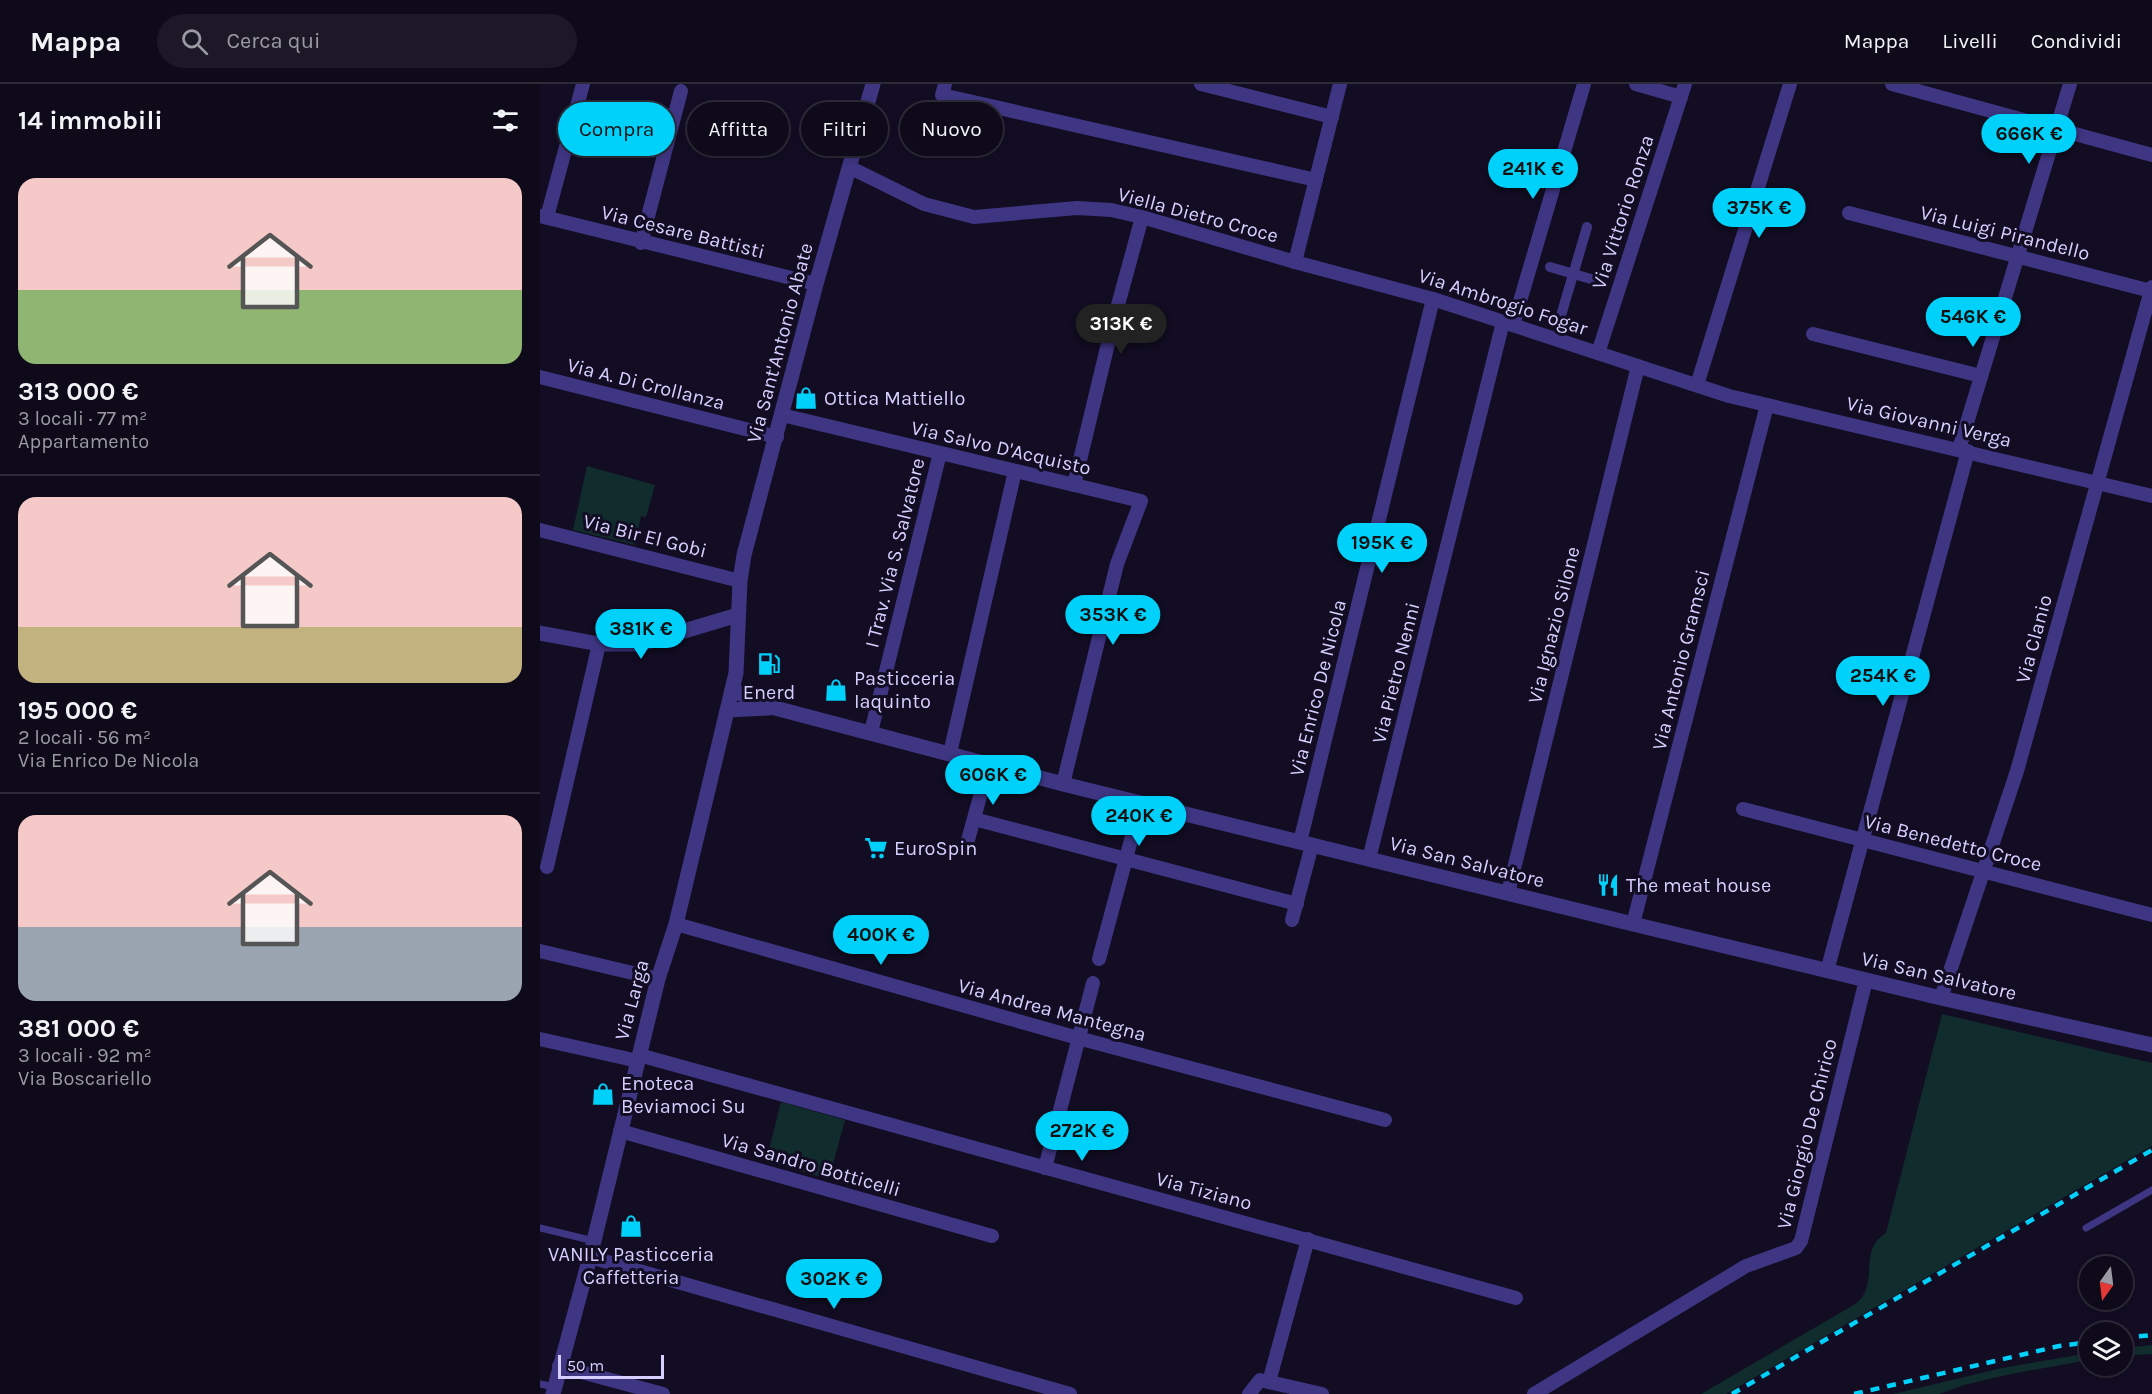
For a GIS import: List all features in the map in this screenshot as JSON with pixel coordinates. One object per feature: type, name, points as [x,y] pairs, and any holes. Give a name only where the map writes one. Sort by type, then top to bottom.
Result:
[{"type":"street","points":[[544,216],[583,84]]},
{"type":"street","name":"Via Sant'Antonio Abate","points":[[738,615],[744,555],[816,285],[873,84]]},
{"type":"street","points":[[945,84],[942,95],[1316,180]]},
{"type":"street","points":[[1201,84],[1332,117]]},
{"type":"street","points":[[1295,262],[1340,84]]},
{"type":"street","name":"Via Pietro Nenni","points":[[1369,859],[1508,324],[1584,84]]},
{"type":"street","points":[[1636,84],[1683,91]]},
{"type":"street","points":[[1697,385],[1790,84]]},
{"type":"street","points":[[1892,84],[2056,131],[2152,155]]},
{"type":"street","points":[[1827,971],[1964,450],[1981,376],[2070,84]]},
{"type":"street","points":[[641,243],[681,91]]},
{"type":"street","name":"Via Vittorio Ronza","points":[[1598,353],[1683,91]]},
{"type":"street","name":"Viella Dietro Croce","points":[[849,167],[924,204],[974,217],[1077,208],[1111,210],[1295,262]]},
{"type":"street","name":"Via Luigi Pirandello","points":[[1849,213],[2152,289]]},
{"type":"street","name":"Via Cesare Battisti","points":[[544,216],[641,243],[816,285]]},
{"type":"street","points":[[1074,485],[1112,327],[1142,217]]},
{"type":"street","points":[[1560,319],[1587,227]]},
{"type":"street","name":"Via Ambrogio Fogar","points":[[1295,262],[1433,299],[1697,385]]},
{"type":"street","points":[[1550,267],[1601,282]]},
{"type":"street","name":"Via Clanio","points":[[1941,998],[2018,771],[2152,289]]},
{"type":"street","name":"Via Enrico De Nicola","points":[[1292,920],[1297,904],[1306,843],[1433,299]]},
{"type":"street","points":[[1813,334],[1981,376]]},
{"type":"street","name":"Via Ignazio Silone","points":[[1508,893],[1638,366]]},
{"type":"street","name":"Via A. Di Crollanza","points":[[540,377],[777,437]]},
{"type":"street","name":"Via Giovanni Verga","points":[[1697,385],[1767,405],[2152,496]]},
{"type":"street","name":"Via Antonio Gramsci","points":[[1633,924],[1767,405]]},
{"type":"street","name":"Via Salvo D'Acquisto","points":[[782,416],[1141,501],[1118,564],[1063,784]]},
{"type":"street","name":"I Trav. Via S. Salvatore","points":[[871,732],[940,453]]},
{"type":"street","points":[[950,753],[1015,471]]},
{"type":"street","name":"Via Bir El Gobi","points":[[540,530],[740,581]]},
{"type":"street","points":[[540,633],[598,644],[640,644],[738,615]]},
{"type":"street","name":"Via Larga","points":[[549,1388],[560,1366],[590,1257],[658,979],[676,924],[736,673],[738,615]]},
{"type":"street","points":[[547,867],[598,644]]},
{"type":"street","name":"Via San Salvatore","points":[[732,690],[775,708],[1063,784],[1827,971],[2152,1045]]},
{"type":"street","name":"Via San Salvatore","points":[[727,710],[775,708]]},
{"type":"street","points":[[968,840],[989,764]]},
{"type":"street","points":[[1099,959],[1141,803]]},
{"type":"street","name":"Via Benedetto Croce","points":[[1743,809],[2152,915]]},
{"type":"street","points":[[974,819],[1297,904]]},
{"type":"street","name":"Via Andrea Mantegna","points":[[676,924],[1078,1038],[1385,1120]]},
{"type":"street","points":[[540,951],[658,979]]},
{"type":"street","name":"Via Giorgio De Chirico","points":[[1534,1394],[1746,1266],[1796,1248],[1801,1241],[1866,980]]},
{"type":"street","points":[[1045,1168],[1093,982]]},
{"type":"street","name":"Via Tiziano","points":[[540,1039],[638,1058],[1308,1239],[1516,1298]]},
{"type":"street","name":"Via Sandro Botticelli","points":[[621,1131],[992,1236]]},
{"type":"street","points":[[1269,1382],[1308,1239]]},
{"type":"street","points":[[590,1257],[1070,1394]]},
{"type":"street","points":[[560,1366],[663,1394]]},
{"type":"street","points":[[1249,1394],[1260,1380],[1322,1394]]},
{"type":"lane","points":[[2085,1228],[2152,1190]]},
{"type":"lane","points":[[540,1228],[594,1241]]},
{"type":"green space","points":[[587,466],[655,485],[646,517],[641,516],[635,545],[573,530]]},
{"type":"green space","points":[[1942,1014],[2152,1063],[2152,1146],[1726,1394],[1701,1394],[1850,1307],[1862,1297],[1867,1286],[1874,1246],[1878,1239],[1886,1233]]},
{"type":"green space","points":[[781,1102],[845,1120],[829,1179],[766,1162]]},
{"type":"green space","points":[[2152,1345],[2152,1354],[2133,1355],[2133,1347]]},
{"type":"green space","points":[[2079,1355],[2079,1362],[2011,1374],[1964,1385],[1939,1394],[1893,1394],[2002,1368]]},
{"type":"railway","points":[[1732,1394],[2152,1150]]},
{"type":"railway","points":[[2133,1337],[2152,1335]]},
{"type":"railway","points":[[1854,1394],[2059,1346],[2079,1343]]},
{"type":"place","name":"Ottica Mattiello","points":[[806,398]]},
{"type":"place","name":"Enerd","points":[[769,664]]},
{"type":"place","name":"Pasticceria Iaquinto","points":[[836,690]]},
{"type":"place","name":"EuroSpin","points":[[876,848]]},
{"type":"place","name":"The meat house","points":[[1608,885]]},
{"type":"place","name":"Enoteca Beviamoci Su","points":[[603,1094]]},
{"type":"place","name":"VANILY Pasticceria Caffetteria","points":[[631,1226]]}]
